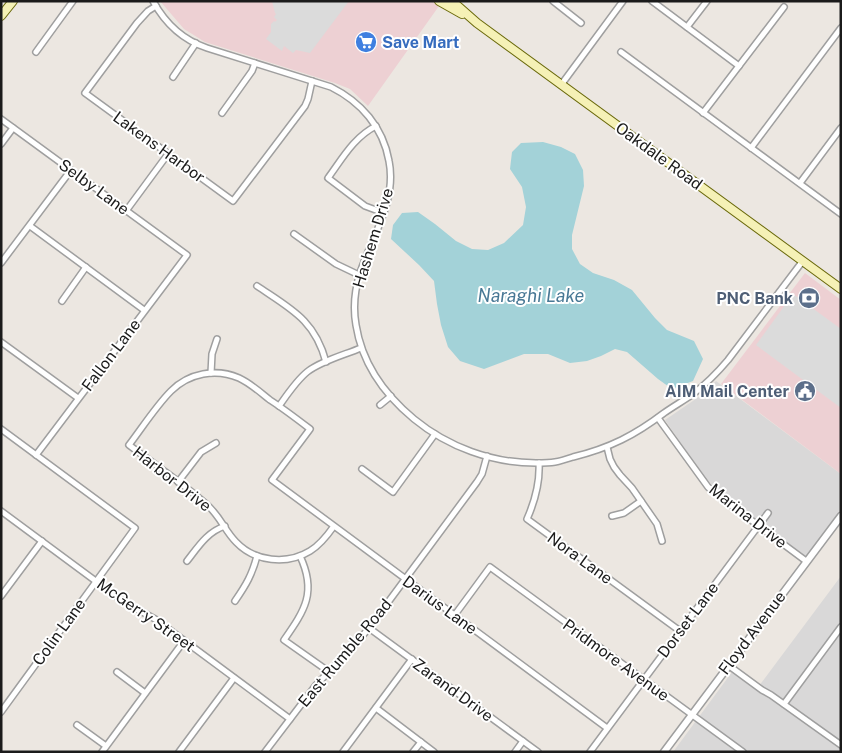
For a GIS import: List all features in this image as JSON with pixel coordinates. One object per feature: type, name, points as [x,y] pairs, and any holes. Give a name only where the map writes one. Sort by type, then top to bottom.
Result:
[{"type":"main road","points":[[1,16],[13,1]]},
{"type":"main road","name":"Oakdale Road","points":[[439,1],[477,23]]},
{"type":"main road","name":"Oakdale Road","points":[[452,1],[477,23],[841,289]]},
{"type":"street","points":[[36,52],[72,1]]},
{"type":"street","points":[[553,1],[581,23]]},
{"type":"street","points":[[561,85],[623,1]]},
{"type":"street","points":[[652,1],[739,66]]},
{"type":"street","points":[[687,27],[707,1]]},
{"type":"street","name":"Hashem Drive","points":[[154,4],[174,29],[190,40],[207,48],[331,87],[348,96],[376,126],[385,146],[390,164],[390,186],[384,213],[359,275],[355,310],[361,348],[374,376],[412,418],[435,434],[462,448],[510,461],[555,462],[607,447],[628,437],[692,394],[718,372],[802,262]]},
{"type":"street","name":"Lakens Harbor","points":[[154,4],[137,23],[85,93],[233,201],[304,106],[308,99],[312,81]]},
{"type":"street","points":[[703,113],[784,7]]},
{"type":"street","points":[[750,148],[841,28]]},
{"type":"street","points":[[173,77],[196,43]]},
{"type":"street","points":[[621,52],[841,214]]},
{"type":"street","points":[[222,113],[252,71],[255,63]]},
{"type":"street","name":"Selby Lane","points":[[1,119],[186,255]]},
{"type":"street","points":[[376,126],[358,138],[328,178],[365,206],[384,213]]},
{"type":"street","points":[[1,144],[13,128]]},
{"type":"street","points":[[800,183],[841,128]]},
{"type":"street","points":[[126,211],[168,154]]},
{"type":"street","points":[[1,263],[71,170]]},
{"type":"street","points":[[30,226],[144,310]]},
{"type":"street","points":[[294,234],[336,264],[359,275]]},
{"type":"street","name":"Fallon Lane","points":[[36,455],[186,255]]},
{"type":"street","points":[[62,301],[86,267]]},
{"type":"street","points":[[257,286],[310,326],[323,349],[326,362]]},
{"type":"street","points":[[217,339],[212,354],[211,373],[223,373],[239,378],[279,406],[306,372],[361,348]]},
{"type":"street","points":[[1,342],[78,398]]},
{"type":"street","name":"Harbor Drive","points":[[211,373],[186,379],[172,390],[129,445],[205,502],[225,526],[231,537],[242,548],[258,556],[275,560],[291,559],[300,556],[318,546],[334,526]]},
{"type":"street","points":[[380,405],[391,396]]},
{"type":"street","name":"Darius Lane","points":[[279,406],[310,429],[272,480],[607,728]]},
{"type":"street","name":"Marina Drive","points":[[658,418],[708,486],[716,494],[806,561]]},
{"type":"street","points":[[1,429],[36,455]]},
{"type":"street","points":[[362,469],[393,492],[435,434]]},
{"type":"street","points":[[178,482],[201,452],[216,443]]},
{"type":"street","points":[[607,447],[614,467],[657,524],[662,541]]},
{"type":"street","name":"Colin Lane","points":[[1,712],[135,528],[36,455]]},
{"type":"street","name":"East Rumble Road","points":[[266,752],[316,685],[369,628],[477,482],[482,474],[487,456]]},
{"type":"street","name":"Nora Lane","points":[[539,463],[540,471],[535,498],[527,519],[680,631]]},
{"type":"street","points":[[612,516],[624,513],[641,501]]},
{"type":"street","name":"McGerry Street","points":[[1,511],[124,602],[155,619],[290,719]]},
{"type":"street","name":"Dorset Lane","points":[[590,752],[768,513]]},
{"type":"street","name":"Floyd Avenue","points":[[664,752],[841,516]]},
{"type":"street","points":[[187,561],[205,538],[216,529],[225,526]]},
{"type":"street","points":[[1,596],[42,541]]},
{"type":"street","points":[[235,601],[250,578],[258,556]]},
{"type":"street","points":[[300,556],[308,583],[306,601],[300,618],[284,640],[328,671]]},
{"type":"street","name":"Pridmore Avenue","points":[[454,616],[490,567],[743,752]]},
{"type":"street","points":[[784,704],[841,627]]},
{"type":"street","name":"Zarand Drive","points":[[369,628],[538,752]]},
{"type":"street","points":[[102,752],[184,641]]},
{"type":"street","points":[[343,752],[412,660]]},
{"type":"street","points":[[728,665],[840,743]]},
{"type":"street","points":[[117,672],[145,693]]},
{"type":"street","points":[[179,752],[234,678]]},
{"type":"street","points":[[376,708],[434,752]]},
{"type":"street","points":[[77,725],[106,746]]},
{"type":"street","points":[[515,752],[523,741]]},
{"type":"street","points":[[413,752],[421,742]]},
{"type":"shaded area","points":[[160,1],[432,1],[439,6],[368,106],[350,89],[335,83],[205,42],[184,29]]},
{"type":"shaded area","points":[[272,1],[349,1],[310,53],[296,50],[293,53],[284,46],[282,51],[266,39],[271,32],[271,24],[277,20],[274,17],[276,14]]},
{"type":"shaded area","points":[[805,273],[841,300],[841,474],[721,384]]},
{"type":"shaded area","points":[[793,294],[841,329],[841,408],[756,345]]},
{"type":"shaded area","points":[[716,381],[841,474],[841,513],[807,559],[718,491],[703,475],[665,420],[703,394]]},
{"type":"shaded area","points":[[841,576],[841,752],[673,752],[732,672],[756,690]]},
{"type":"water","name":"Naraghi Lake","points":[[543,142],[561,147],[575,154],[583,170],[584,186],[572,235],[572,249],[580,264],[593,273],[614,280],[632,290],[667,330],[694,341],[703,359],[693,381],[672,389],[627,352],[615,349],[587,361],[570,363],[548,354],[524,354],[484,369],[460,361],[448,347],[441,325],[434,281],[391,239],[393,225],[402,213],[418,212],[456,241],[472,249],[488,250],[504,243],[523,225],[526,207],[522,187],[510,169],[512,152],[521,143]]},
{"type":"place","name":"Save Mart","points":[[366,42]]},
{"type":"place","name":"PNC Bank","points":[[809,298]]},
{"type":"place","name":"AIM Mail Center","points":[[805,391]]}]
